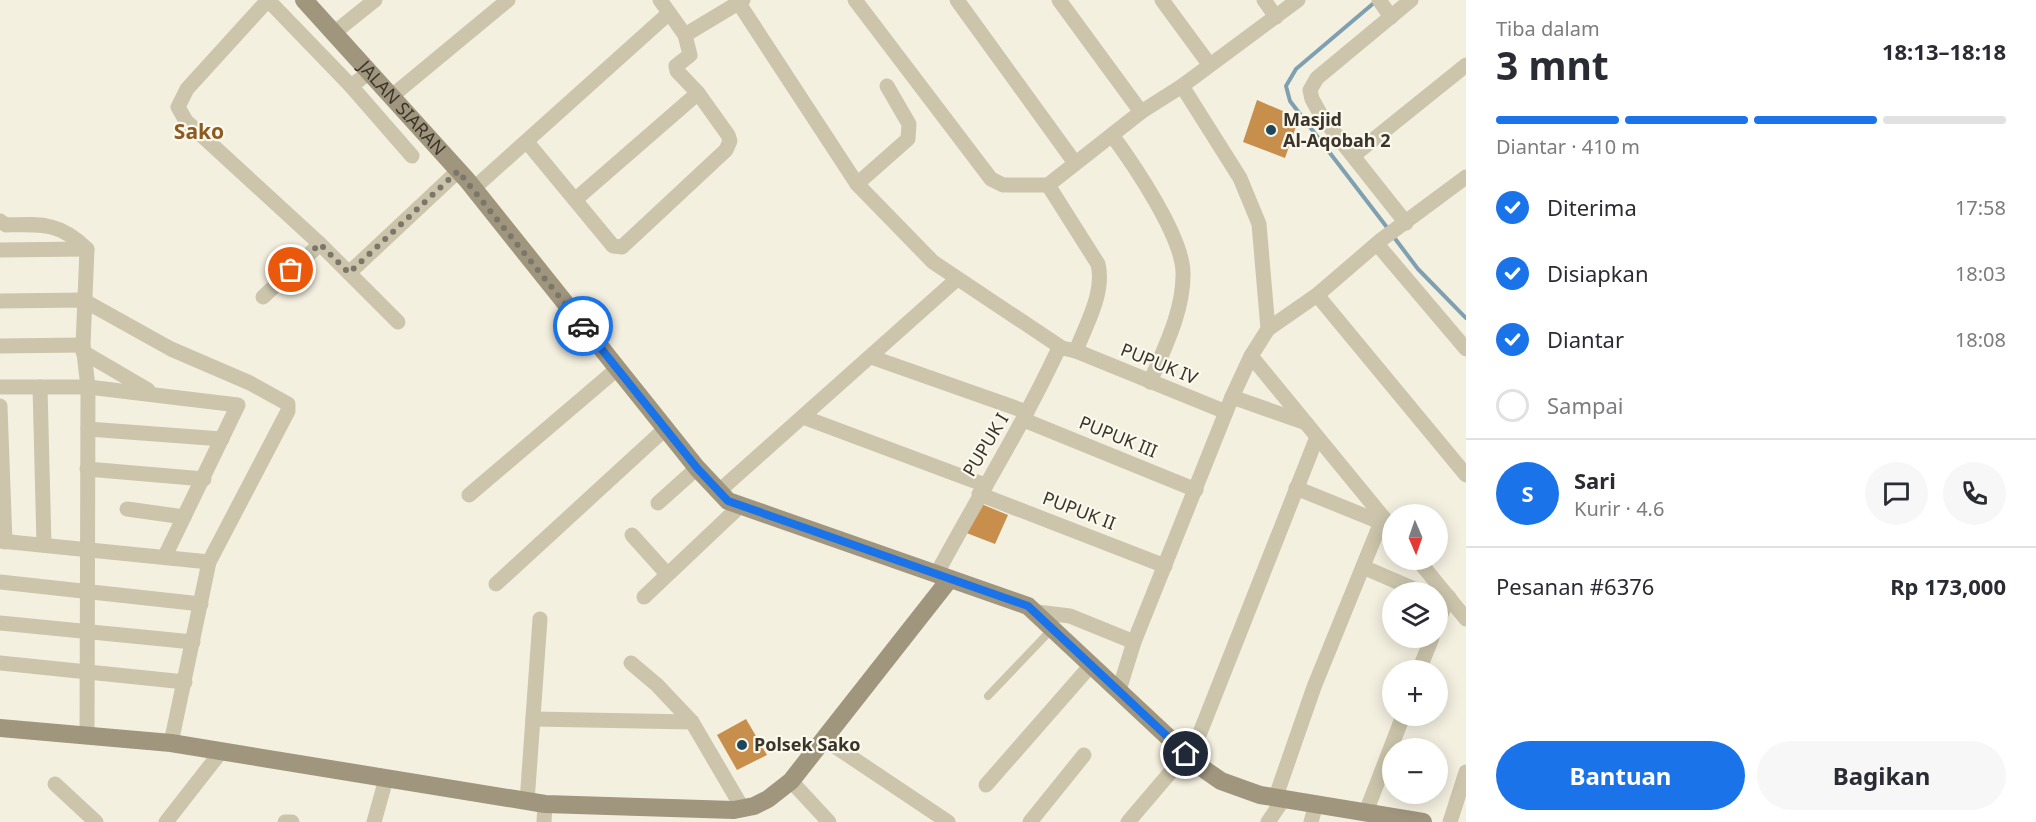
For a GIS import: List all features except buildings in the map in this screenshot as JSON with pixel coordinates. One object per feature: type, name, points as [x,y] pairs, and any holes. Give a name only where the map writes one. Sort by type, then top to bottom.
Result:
[{"type":"street","points":[[398,322],[320,244],[186,121],[178,107],[187,89],[268,0],[351,86],[412,156]]},
{"type":"street","name":"JALAN SIARAN","points":[[304,0],[458,171],[718,492],[740,506],[1011,599],[1037,612],[1188,756],[1221,781],[1279,799],[1423,822]]},
{"type":"street","points":[[334,33],[375,0]]},
{"type":"street","points":[[392,96],[508,0]]},
{"type":"street","points":[[527,142],[613,246],[621,247],[726,150],[730,141],[728,135],[698,93],[677,71],[676,66],[690,55],[685,35],[660,0]]},
{"type":"street","points":[[855,0],[991,179],[1003,184],[1048,186],[1142,112],[1182,86],[1298,0]]},
{"type":"street","points":[[957,0],[1076,163]]},
{"type":"street","points":[[1059,0],[1142,112]]},
{"type":"street","points":[[1162,0],[1209,64]]},
{"type":"street","points":[[1264,0],[1276,17]]},
{"type":"street","points":[[1403,225],[1322,117],[1312,99],[1311,85],[1385,8],[1412,0]]},
{"type":"street","points":[[685,35],[741,1]]},
{"type":"street","name":"PUPUK IV","points":[[741,1],[857,184],[926,255],[957,279],[1069,350],[1150,382],[1229,405],[1306,423]]},
{"type":"street","points":[[473,189],[668,14]]},
{"type":"street","points":[[1353,156],[1466,65]]},
{"type":"street","points":[[351,86],[370,72]]},
{"type":"street","points":[[857,184],[908,139],[909,124],[886,86]]},
{"type":"street","points":[[1182,86],[1240,178],[1259,224],[1268,329]]},
{"type":"street","points":[[576,199],[698,93]]},
{"type":"street","points":[[400,142],[418,125]]},
{"type":"street","points":[[1112,135],[1142,176],[1181,257],[1184,273],[1179,303],[1168,339],[1150,382]]},
{"type":"street","points":[[349,273],[458,171]]},
{"type":"street","points":[[1119,690],[1134,642],[1229,405],[1251,356],[1268,329],[1317,295],[1379,242],[1466,177]]},
{"type":"street","name":"PUPUK I","points":[[943,577],[982,489],[1026,416],[1057,352],[1069,350],[1099,290],[1101,275],[1098,264],[1048,186]]},
{"type":"street","points":[[0,221],[6,225],[55,226],[77,239],[87,249],[83,300],[83,348],[88,387],[87,736]]},
{"type":"street","points":[[1379,242],[1466,349]]},
{"type":"street","points":[[263,297],[320,244]]},
{"type":"street","points":[[0,250],[87,249]]},
{"type":"street","points":[[718,492],[957,279]]},
{"type":"street","points":[[1317,295],[1466,475]]},
{"type":"street","points":[[0,301],[83,300],[171,349],[287,401],[288,411],[209,562],[171,743]]},
{"type":"street","points":[[0,346],[83,348],[153,394]]},
{"type":"street","points":[[1251,356],[1382,519]]},
{"type":"street","name":"PUPUK III","points":[[870,357],[1026,416],[1196,490]]},
{"type":"street","points":[[469,495],[617,369]]},
{"type":"street","points":[[165,556],[250,383]]},
{"type":"street","points":[[0,387],[88,387],[238,405]]},
{"type":"street","points":[[40,387],[44,545]]},
{"type":"street","points":[[0,406],[3,542],[87,548],[209,562]]},
{"type":"street","name":"PUPUK II","points":[[803,417],[1165,566]]},
{"type":"street","points":[[88,429],[222,439]]},
{"type":"street","points":[[496,584],[665,429]]},
{"type":"street","points":[[1128,822],[1188,756],[1317,437]]},
{"type":"street","points":[[658,503],[697,468]]},
{"type":"street","points":[[87,469],[204,479]]},
{"type":"street","points":[[1296,488],[1382,522]]},
{"type":"street","points":[[644,597],[740,506]]},
{"type":"street","points":[[127,509],[184,517]]},
{"type":"street","points":[[1268,822],[1279,799],[1314,687],[1363,567],[1382,529]]},
{"type":"street","points":[[632,535],[668,574]]},
{"type":"street","points":[[1363,567],[1398,582]]},
{"type":"street","points":[[0,728],[171,743],[220,753],[527,802],[544,813],[740,814],[768,799],[790,781],[824,739],[943,577]]},
{"type":"street","points":[[0,582],[201,603]]},
{"type":"street","points":[[1448,604],[1466,619]]},
{"type":"street","points":[[1037,612],[1070,616],[1134,642]]},
{"type":"street","points":[[527,802],[540,619]]},
{"type":"street","points":[[0,623],[193,642]]},
{"type":"street","points":[[0,663],[185,682]]},
{"type":"street","points":[[631,663],[657,685],[692,722],[740,814]]},
{"type":"street","points":[[986,785],[1092,664]]},
{"type":"street","points":[[533,719],[692,722]]},
{"type":"street","points":[[1366,812],[1398,726]]},
{"type":"street","points":[[824,739],[948,822]]},
{"type":"street","points":[[165,822],[220,753]]},
{"type":"street","points":[[1030,822],[1084,755]]},
{"type":"street","points":[[1450,822],[1466,772]]},
{"type":"street","points":[[374,822],[386,779]]},
{"type":"street","points":[[790,781],[830,822]]},
{"type":"street","points":[[55,784],[96,822]]},
{"type":"street","points":[[1311,822],[1316,804]]},
{"type":"street","points":[[285,822],[292,822]]},
{"type":"lane","points":[[988,696],[1053,628]]},
{"type":"waterway","points":[[1375,2],[1296,69],[1286,86],[1290,101],[1389,230]]},
{"type":"waterway","points":[[1393,236],[1418,269],[1466,318]]},
{"type":"way so far","points":[[291,270],[320,244],[349,273],[458,171],[583,326]]},
{"type":"place","name":"Masjid Al-Aqobah 2","points":[[1271,130]]},
{"type":"place","name":"Polsek Sako","points":[[742,745]]},
{"type":"district","name":"Sako","points":[[199,132]]},
{"type":"route","points":[[583,326],[697,468],[728,501],[1028,606],[1186,754]]}]
